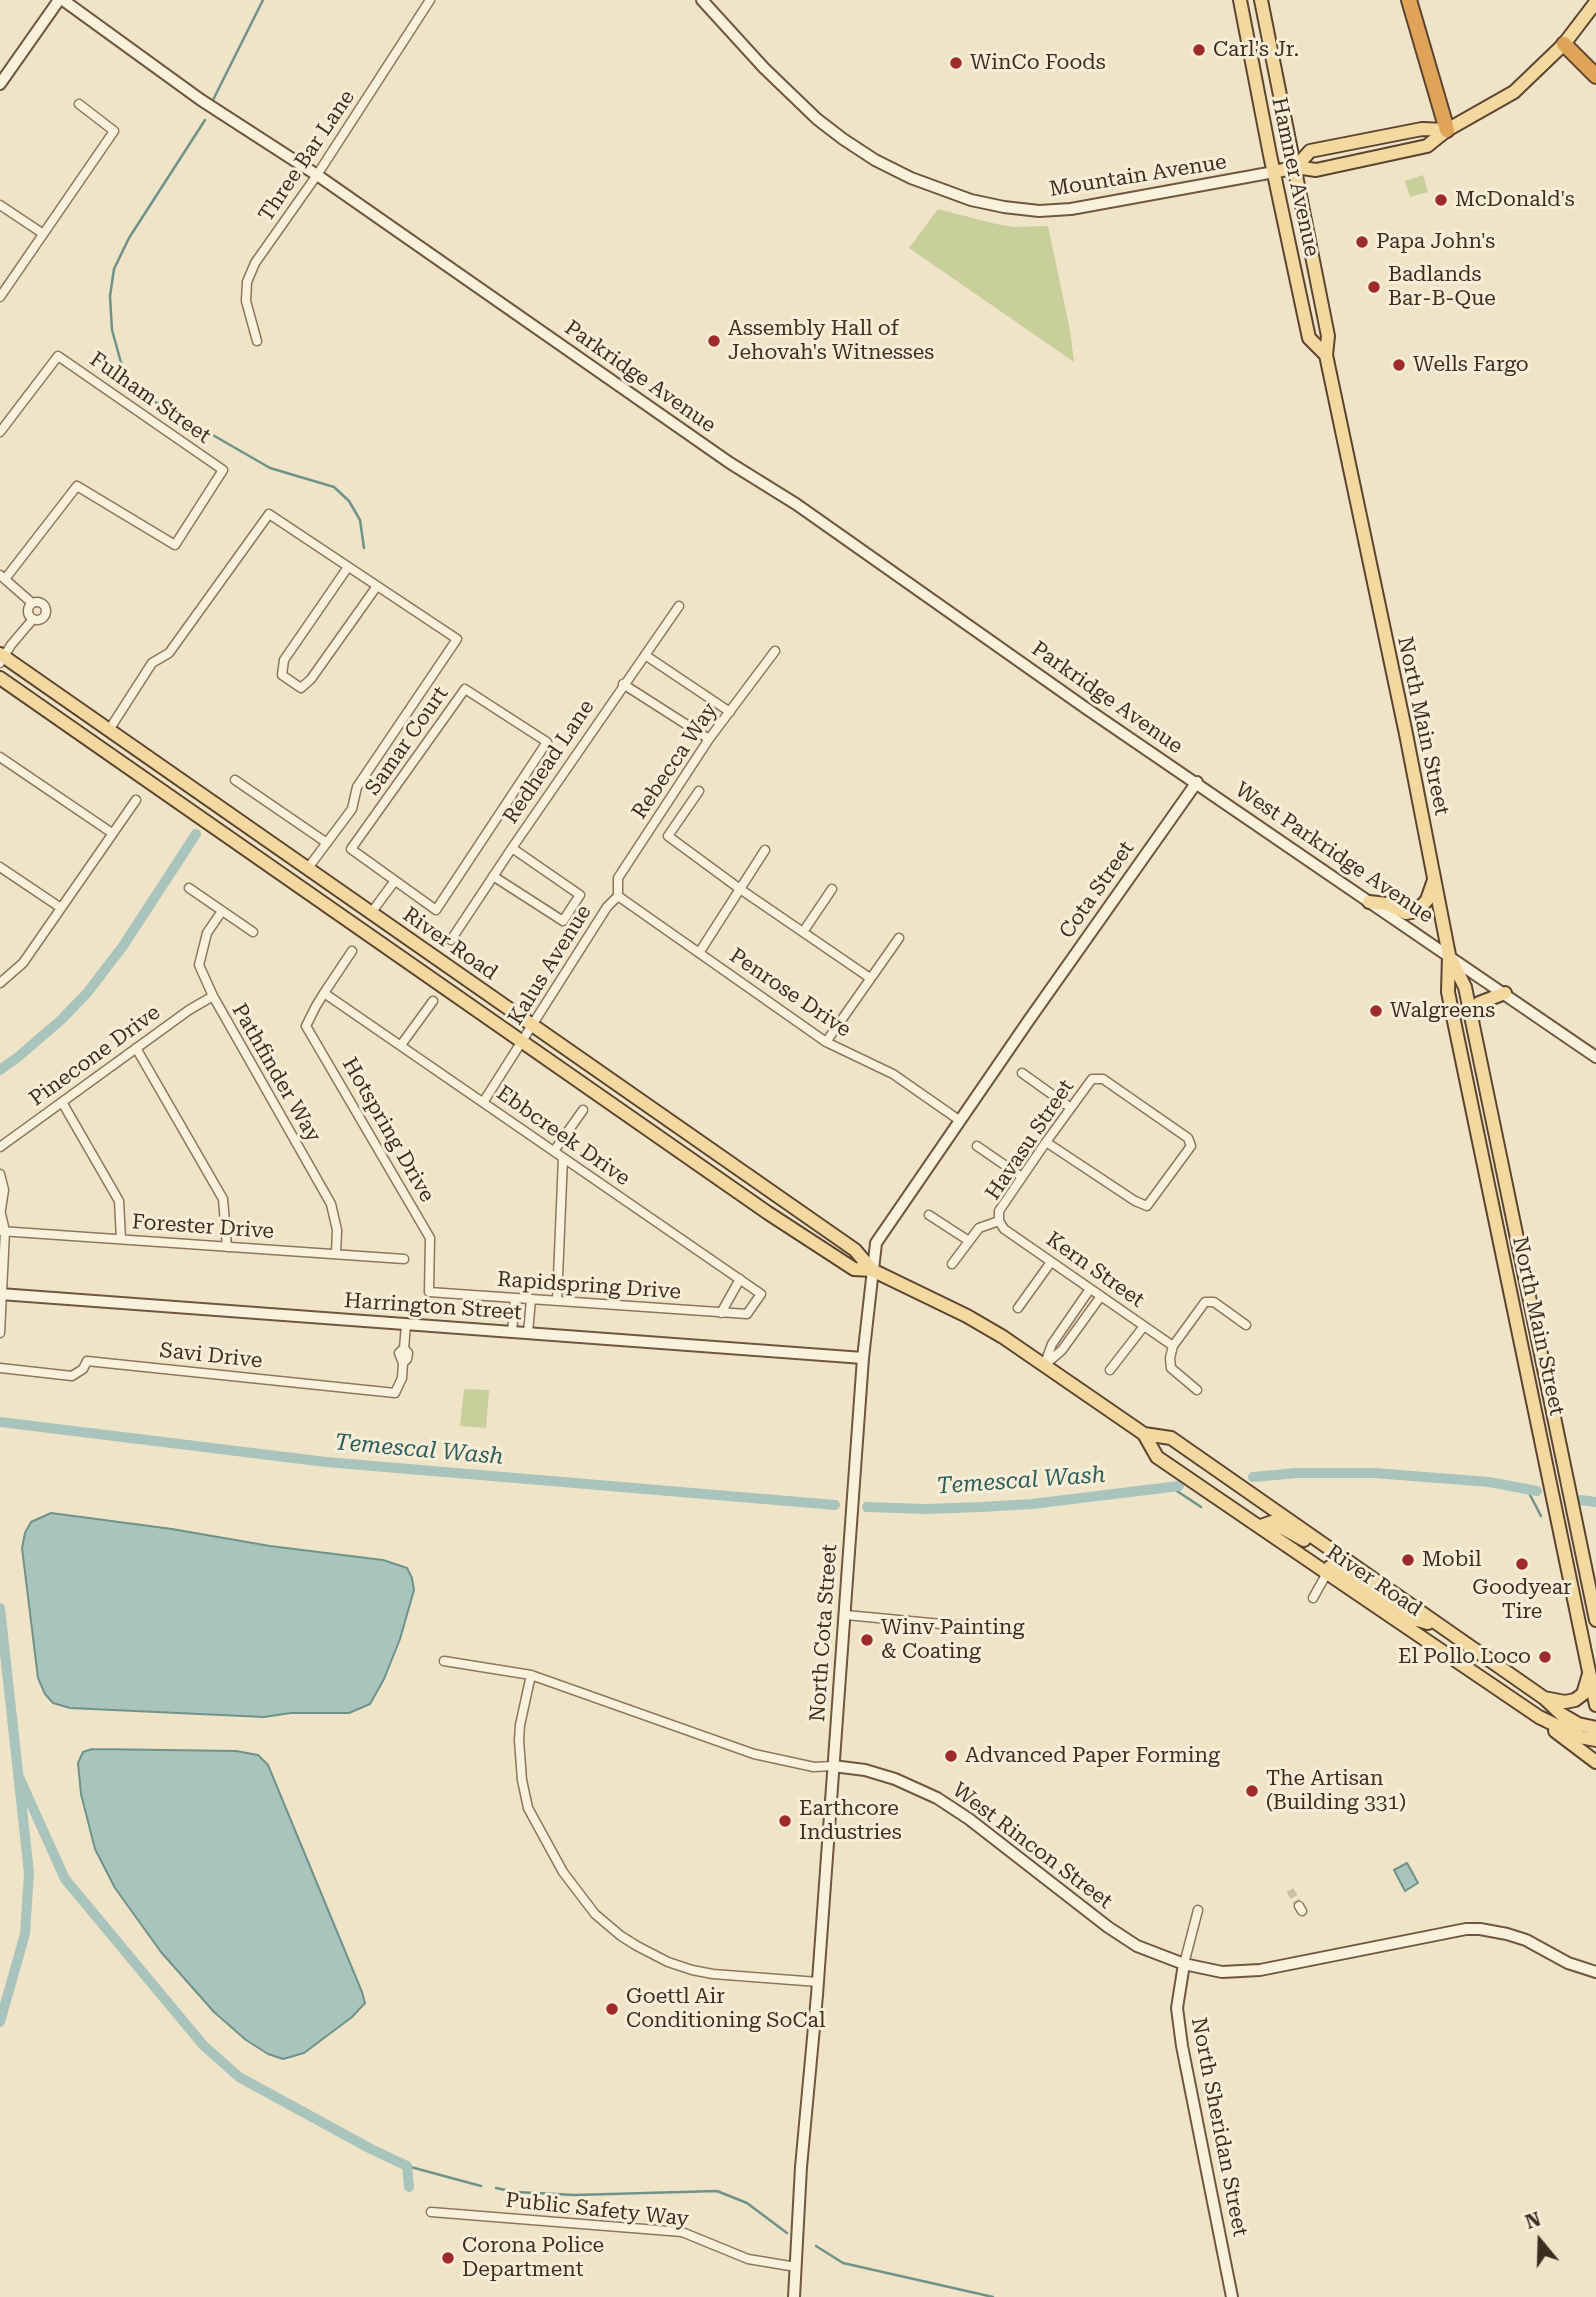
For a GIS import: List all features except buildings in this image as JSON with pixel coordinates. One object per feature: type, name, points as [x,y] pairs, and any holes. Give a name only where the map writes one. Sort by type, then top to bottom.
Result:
[{"type":"highway","points":[[1409,0],[1447,130]]},
{"type":"highway","points":[[1564,44],[1596,76]]},
{"type":"main road","name":"Hamner Avenue","points":[[1240,0],[1309,338],[1326,355]]},
{"type":"main road","name":"Hamner Avenue","points":[[1261,0],[1328,336],[1326,355],[1358,504]]},
{"type":"main road","points":[[1274,172],[1296,167],[1316,170],[1427,146],[1447,130],[1514,92],[1564,44],[1596,2]]},
{"type":"main road","points":[[1296,167],[1310,151],[1422,128],[1447,130]]},
{"type":"main road","name":"North Main Street","points":[[1358,504],[1449,955],[1448,992],[1596,1705]]},
{"type":"main road","name":"River Road","points":[[1,658],[109,730],[855,1250],[872,1270],[887,1280],[967,1316],[1003,1337],[1144,1434],[1171,1438],[1544,1698],[1561,1714],[1578,1724],[1596,1728]]},
{"type":"main road","name":"River Road","points":[[0,678],[768,1213],[855,1269],[872,1270]]},
{"type":"main road","points":[[1368,902],[1387,904],[1406,913],[1417,911],[1427,900],[1434,879]]},
{"type":"main road","name":"North Main Street","points":[[1449,955],[1465,987],[1596,1620]]},
{"type":"main road","points":[[1472,1020],[1479,1003],[1505,993]]},
{"type":"main road","name":"River Road","points":[[1144,1434],[1157,1457],[1539,1717],[1580,1737],[1596,1740]]},
{"type":"main road","points":[[1261,1526],[1272,1522],[1300,1539],[1318,1542]]},
{"type":"main road","points":[[1327,1573],[1330,1567],[1336,1567],[1414,1619],[1435,1624]]},
{"type":"main road","points":[[1544,1698],[1565,1702],[1574,1700],[1583,1694],[1590,1671]]},
{"type":"main road","points":[[1539,1717],[1596,1762]]},
{"type":"street","points":[[0,84],[61,0]]},
{"type":"street","name":"Parkridge Avenue","points":[[61,0],[201,100],[317,175],[730,464],[796,504],[1087,709],[1197,782]]},
{"type":"street","name":"Three Bar Lane","points":[[257,341],[246,301],[247,282],[255,264],[317,175],[430,0]]},
{"type":"street","name":"Mountain Avenue","points":[[702,0],[764,68],[817,119],[843,139],[911,178],[971,200],[1039,211],[1071,209],[1274,172]]},
{"type":"street","points":[[0,297],[114,131],[79,104]]},
{"type":"street","points":[[0,205],[42,233]]},
{"type":"street","name":"Fulham Street","points":[[0,432],[58,356],[223,470],[175,545],[77,486],[2,577]]},
{"type":"street","points":[[109,730],[152,663],[169,653],[269,514],[457,639],[356,787],[352,809],[308,869]]},
{"type":"street","points":[[348,566],[284,660],[282,675],[301,688],[311,679],[377,586]]},
{"type":"street","points":[[2,577],[33,603],[42,603],[47,612],[41,620],[33,619]]},
{"type":"street","points":[[33,603],[28,611],[33,619]]},
{"type":"street","name":"Redhead Lane","points":[[451,940],[623,684],[679,606]]},
{"type":"street","points":[[1,658],[33,619]]},
{"type":"street","name":"Rebecca Way","points":[[618,896],[618,878],[709,739],[775,651]]},
{"type":"street","points":[[645,655],[730,712]]},
{"type":"street","points":[[623,684],[709,739]]},
{"type":"street","name":"Samar Court","points":[[465,689],[547,742],[436,910],[394,882],[351,849],[465,689]]},
{"type":"street","points":[[0,757],[112,834]]},
{"type":"street","points":[[235,780],[327,843]]},
{"type":"street","name":"West Parkridge Avenue","points":[[1197,782],[1596,1057]]},
{"type":"street","name":"Cota Street","points":[[1029,1020],[1197,782]]},
{"type":"street","points":[[699,791],[668,836],[870,978]]},
{"type":"street","points":[[0,984],[23,963],[136,800]]},
{"type":"street","points":[[494,876],[563,921],[580,895],[512,848]]},
{"type":"street","points":[[699,953],[765,850]]},
{"type":"street","points":[[0,867],[61,908]]},
{"type":"street","points":[[371,913],[394,882]]},
{"type":"street","points":[[189,888],[253,932]]},
{"type":"street","points":[[803,932],[832,889]]},
{"type":"street","name":"Kalus Avenue","points":[[484,1101],[607,907],[618,896]]},
{"type":"street","name":"Penrose Drive","points":[[618,896],[825,1042],[893,1074],[959,1120]]},
{"type":"street","name":"Pathfinder Way","points":[[222,911],[207,933],[200,965],[213,996],[331,1204],[337,1230],[336,1254]]},
{"type":"street","points":[[825,1042],[899,938]]},
{"type":"street","points":[[324,993],[352,951]]},
{"type":"street","name":"Ebbcreek Drive","points":[[324,993],[761,1294],[747,1314]]},
{"type":"street","name":"Hotspring Drive","points":[[324,993],[306,1026],[430,1238],[429,1292]]},
{"type":"street","name":"Pinecone Drive","points":[[0,1147],[136,1048],[213,996]]},
{"type":"street","points":[[401,1045],[433,1001]]},
{"type":"street","name":"North Cota Street","points":[[794,2297],[801,2167],[818,1982],[863,1358],[876,1243],[1029,1020]]},
{"type":"street","points":[[136,1048],[223,1199],[227,1247]]},
{"type":"street","points":[[1022,1073],[1071,1108]]},
{"type":"street","name":"Havasu Street","points":[[999,1221],[999,1211],[1046,1142],[1092,1079],[1103,1079],[1188,1138],[1191,1146],[1147,1206],[1135,1201],[1046,1142]]},
{"type":"street","points":[[62,1102],[120,1201],[121,1239]]},
{"type":"street","points":[[554,1152],[583,1110]]},
{"type":"street","points":[[977,1146],[1022,1177]]},
{"type":"street","points":[[557,1301],[563,1158]]},
{"type":"street","points":[[0,1174],[4,1190],[0,1215],[0,1333]]},
{"type":"street","points":[[929,1215],[969,1241]]},
{"type":"street","points":[[952,1264],[979,1228],[999,1221]]},
{"type":"street","name":"Kern Street","points":[[999,1221],[1004,1229],[1173,1346]]},
{"type":"street","name":"Forester Drive","points":[[2,1231],[404,1259]]},
{"type":"street","points":[[1018,1308],[1051,1262]]},
{"type":"street","points":[[721,1312],[740,1279]]},
{"type":"street","points":[[1044,1366],[1052,1344],[1090,1289]]},
{"type":"street","name":"Rapidspring Drive","points":[[429,1292],[747,1314]]},
{"type":"street","name":"Harrington Street","points":[[1,1295],[863,1358]]},
{"type":"street","points":[[1044,1366],[1062,1350],[1101,1296]]},
{"type":"street","points":[[512,1332],[515,1298]]},
{"type":"street","points":[[528,1333],[531,1299]]},
{"type":"street","points":[[1196,1390],[1171,1368],[1170,1357],[1173,1346],[1205,1302],[1214,1302],[1246,1325]]},
{"type":"street","name":"Savi Drive","points":[[0,1368],[72,1376],[83,1370],[87,1362],[106,1363],[395,1392],[402,1378],[403,1363],[408,1353],[404,1348],[406,1325]]},
{"type":"street","points":[[1111,1370],[1144,1326]]},
{"type":"street","points":[[1313,1598],[1327,1573]]},
{"type":"street","points":[[846,1615],[973,1627]]},
{"type":"street","name":"West Rincon Street","points":[[444,1661],[531,1675],[754,1754],[814,1767],[833,1766],[865,1770],[895,1779],[937,1798],[969,1819],[1108,1927],[1137,1946],[1184,1964],[1222,1972],[1260,1970],[1480,1929],[1526,1940],[1568,1962],[1596,1972]]},
{"type":"street","points":[[531,1675],[519,1740],[528,1808],[563,1872],[595,1914],[637,1946],[668,1962],[692,1970],[818,1982]]},
{"type":"street","points":[[1184,1964],[1198,1910]]},
{"type":"street","name":"North Sheridan Street","points":[[1184,1964],[1177,2008],[1182,2046],[1232,2297]]},
{"type":"street","name":"Public Safety Way","points":[[431,2212],[682,2232],[748,2259],[796,2267]]},
{"type":"green space","points":[[1423,175],[1428,192],[1410,197],[1405,181]]},
{"type":"green space","points":[[938,209],[1014,227],[1048,226],[1074,362],[909,248]]},
{"type":"green space","points":[[464,1389],[489,1390],[486,1428],[460,1426]]},
{"type":"water","points":[[51,1513],[383,1560],[407,1568],[414,1590],[400,1639],[384,1679],[370,1704],[349,1713],[291,1713],[264,1717],[70,1708],[53,1703],[45,1694],[38,1678],[22,1548],[31,1522]]},
{"type":"water","points":[[92,1749],[236,1751],[258,1755],[268,1765],[362,1992],[365,2003],[352,2017],[304,2053],[283,2059],[268,2054],[246,2040],[214,2012],[161,1952],[115,1888],[95,1849],[81,1794],[78,1763],[83,1752]]},
{"type":"water","points":[[1407,1863],[1418,1883],[1405,1891],[1394,1870]]},
{"type":"waterway","points":[[213,100],[263,0]]},
{"type":"waterway","points":[[205,120],[129,238],[114,269],[110,296],[112,330],[125,377],[134,388],[152,400],[270,468],[334,487],[349,501],[360,520],[364,548]]},
{"type":"waterway","points":[[0,1070],[62,1019],[87,993],[123,946],[196,834]]},
{"type":"waterway","name":"Temescal Wash","points":[[0,1422],[326,1462],[835,1505]]},
{"type":"waterway","name":"Temescal Wash","points":[[1253,1477],[1297,1473],[1374,1473],[1489,1482],[1537,1491]]},
{"type":"waterway","name":"Temescal Wash","points":[[867,1507],[926,1509],[1032,1504],[1179,1486]]},
{"type":"waterway","points":[[1171,1487],[1201,1507]]},
{"type":"waterway","points":[[1527,1489],[1541,1516]]},
{"type":"waterway","name":"Temescal Wash","points":[[1581,1500],[1596,1502]]},
{"type":"waterway","points":[[0,1608],[29,1873],[25,1934],[0,2022]]},
{"type":"waterway","points":[[19,1777],[65,1879],[203,2045],[239,2077],[407,2166],[409,2187]]},
{"type":"waterway","points":[[407,2166],[481,2186]]},
{"type":"waterway","points":[[496,2188],[516,2192],[575,2195],[717,2191],[747,2203],[787,2233]]},
{"type":"waterway","points":[[816,2246],[843,2263],[993,2297]]},
{"type":"tunnel","points":[[1290,1890],[1299,1906]]},
{"type":"place","name":"Carl's Jr.","points":[[1199,50]]},
{"type":"place","name":"WinCo Foods","points":[[956,63]]},
{"type":"place","name":"McDonald's","points":[[1441,200]]},
{"type":"place","name":"Papa John's","points":[[1362,242]]},
{"type":"place","name":"Badlands Bar-B-Que","points":[[1374,287]]},
{"type":"place","name":"Assembly Hall of Jehovah's Witnesses","points":[[714,341]]},
{"type":"place","name":"Wells Fargo","points":[[1399,365]]},
{"type":"place","name":"Walgreens","points":[[1376,1011]]},
{"type":"place","name":"Mobil","points":[[1408,1560]]},
{"type":"place","name":"Goodyear Tire","points":[[1522,1564]]},
{"type":"place","name":"Winv Painting & Coating","points":[[867,1640]]},
{"type":"place","name":"El Pollo Loco","points":[[1545,1657]]},
{"type":"place","name":"Advanced Paper Forming","points":[[951,1756]]},
{"type":"place","name":"The Artisan (Building 331)","points":[[1252,1791]]},
{"type":"place","name":"Earthcore Industries","points":[[785,1821]]},
{"type":"place","name":"Goettl Air Conditioning SoCal","points":[[612,2009]]},
{"type":"place","name":"Corona Police Department","points":[[448,2258]]}]
